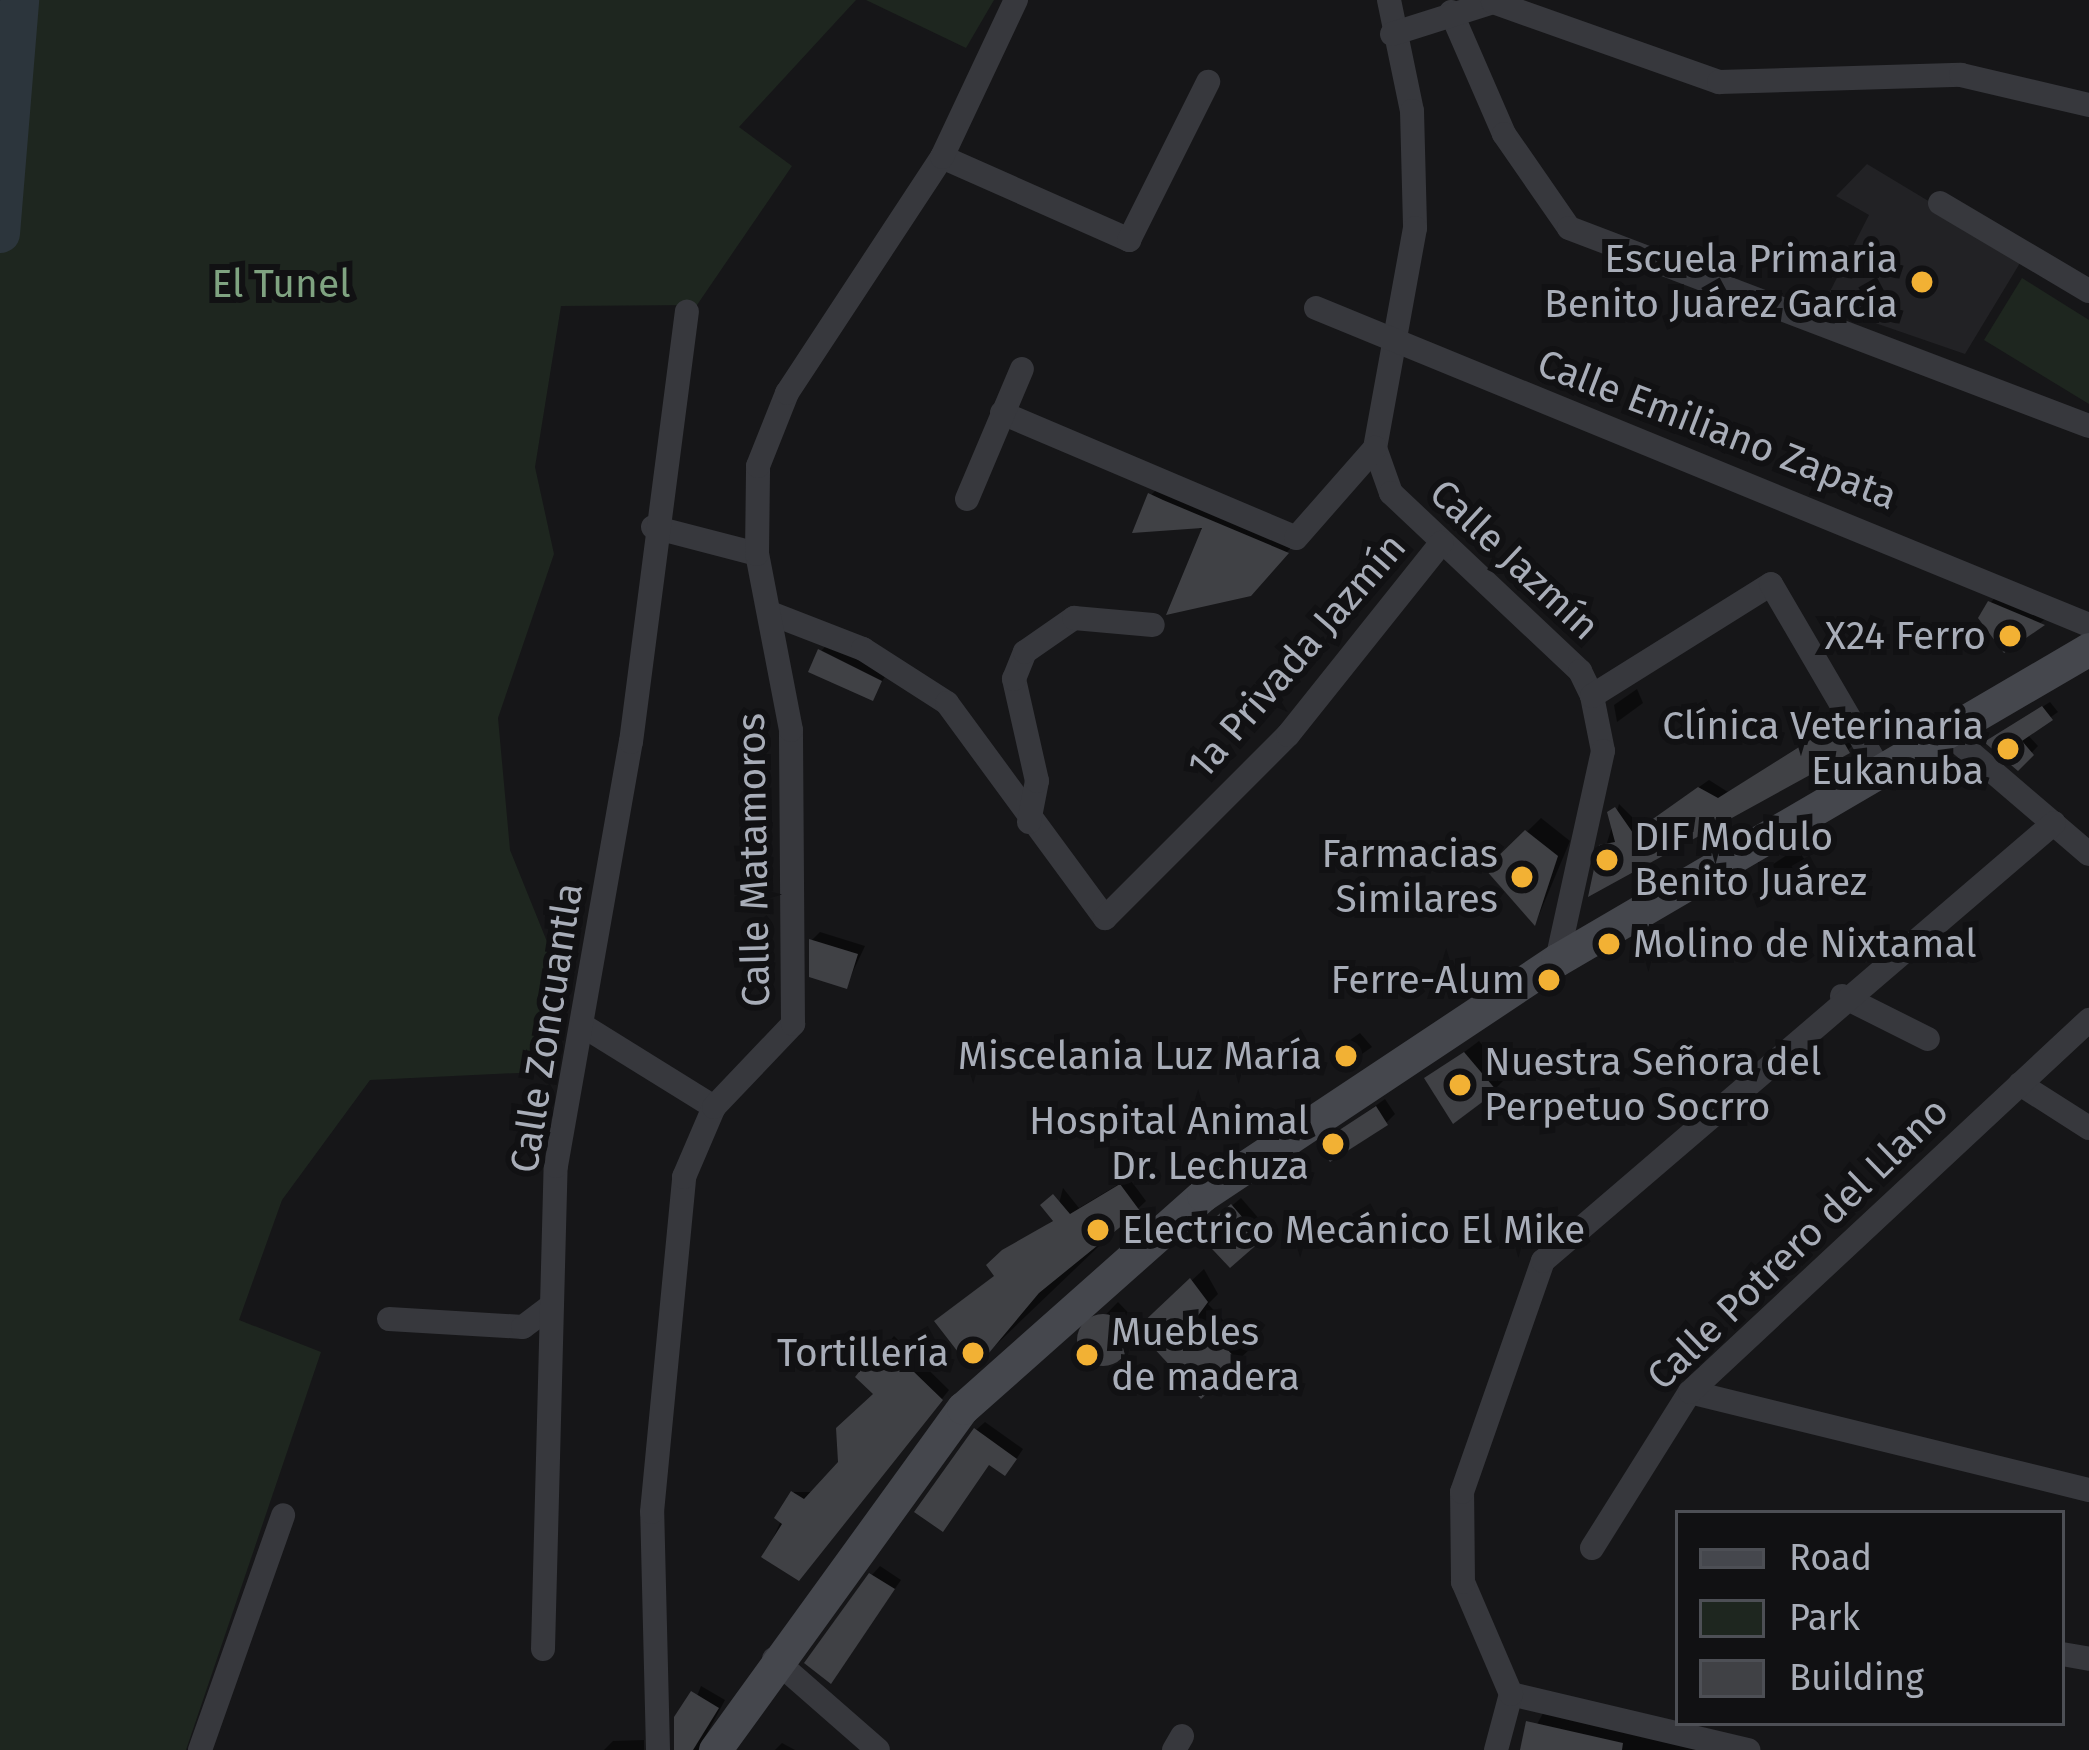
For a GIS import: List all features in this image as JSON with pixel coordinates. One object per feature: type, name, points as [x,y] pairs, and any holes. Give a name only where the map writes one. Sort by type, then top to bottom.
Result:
[{"type":"main road","points":[[715,1750],[774,1659],[963,1408],[1070,1304],[1295,1125],[1557,960],[1950,735],[2089,649]]},
{"type":"street","name":"Calle Matamoros","points":[[658,1750],[652,1512],[684,1177],[714,1107],[794,1024],[791,730],[757,554],[768,430],[943,157],[1016,0]]},
{"type":"street","points":[[1002,413],[1296,538],[1375,448],[1401,340],[1417,169],[1389,0]]},
{"type":"street","points":[[1393,34],[1451,12],[1514,6],[1719,82],[1961,75],[2089,105]]},
{"type":"street","points":[[1451,12],[1504,134],[1569,228],[2089,426]]},
{"type":"street","points":[[943,157],[1129,240],[1208,82]]},
{"type":"street","points":[[1940,203],[2023,247],[2089,291]]},
{"type":"street","name":"Calle Emiliano Zapata","points":[[1316,308],[2089,625]]},
{"type":"street","name":"Calle Zoncuantla","points":[[543,1649],[556,1166],[585,1027],[687,311]]},
{"type":"street","points":[[968,499],[1022,369]]},
{"type":"street","name":"Calle Jazmín","points":[[1375,448],[1391,494],[1592,696],[1603,751],[1557,960]]},
{"type":"street","points":[[653,527],[757,554]]},
{"type":"street","name":"1a Privada Jazmín","points":[[1028,822],[1105,918],[1288,735],[1442,543]]},
{"type":"street","points":[[1592,696],[1771,584],[1880,772]]},
{"type":"street","points":[[770,613],[920,681],[968,726],[1028,822]]},
{"type":"street","points":[[1028,822],[1037,781],[1014,679],[1025,652],[1074,618],[1153,625]]},
{"type":"street","points":[[1950,735],[2089,854]]},
{"type":"street","points":[[1496,1750],[1511,1694],[1463,1582],[1462,1492],[1543,1262],[1842,996],[2054,824]]},
{"type":"street","points":[[1842,996],[1928,1039]]},
{"type":"street","name":"Calle Potrero del Llano","points":[[1592,1549],[1690,1392],[2089,1020]]},
{"type":"street","points":[[585,1027],[714,1107]]},
{"type":"street","points":[[2020,1084],[2089,1128]]},
{"type":"street","points":[[389,1318],[523,1327],[553,1305]]},
{"type":"street","points":[[1690,1392],[2089,1490]]},
{"type":"street","points":[[200,1750],[283,1515]]},
{"type":"street","points":[[774,1659],[878,1750]]},
{"type":"street","points":[[1511,1694],[1748,1750]]},
{"type":"shaded area","name":"Escuela Primaria Benito Juárez García","points":[[1867,164],[2023,258],[1965,354],[1823,305],[1869,215],[1836,196]]},
{"type":"green space","name":"El Tunel","points":[[17,0],[856,0],[739,127],[792,166],[697,305],[561,306],[535,467],[554,554],[498,718],[510,850],[556,964],[538,1072],[370,1080],[282,1200],[239,1320],[321,1352],[186,1750],[0,1750],[0,180]]},
{"type":"green space","points":[[866,0],[994,0],[966,48]]},
{"type":"green space","points":[[2022,278],[2089,320],[2089,404],[1984,340]]},
{"type":"building","points":[[1148,493],[1289,553],[1251,596],[1166,615],[1202,528],[1132,533]]},
{"type":"building","name":"X24 Ferro","points":[[1988,601],[2045,625],[2004,653],[1978,618]]},
{"type":"building","points":[[818,649],[882,681],[873,701],[808,672]]},
{"type":"building","points":[[2042,706],[2053,720],[2022,741],[2034,755],[2018,771],[1984,742]]},
{"type":"building","points":[[1834,725],[1850,753],[1588,897],[1599,845],[1615,842],[1607,812],[1615,807],[1633,833],[1698,787],[1718,798]]},
{"type":"building","name":"Farmacias Similares","points":[[1525,830],[1558,856],[1535,926],[1485,869]]},
{"type":"building","points":[[809,939],[858,954],[847,989],[809,977]]},
{"type":"building","name":"Nuestra Señora del Perpetuo Socrro","points":[[1464,1052],[1497,1091],[1453,1124],[1424,1078]]},
{"type":"building","points":[[1376,1106],[1388,1125],[1330,1162],[1318,1144]]},
{"type":"building","points":[[1120,1184],[1140,1211],[1039,1293],[978,1366],[958,1352],[934,1321],[994,1276],[986,1265],[1002,1250],[1053,1221],[1040,1205],[1053,1194],[1070,1214]]},
{"type":"building","points":[[1231,1204],[1262,1240],[1230,1268],[1197,1233]]},
{"type":"building","points":[[1190,1278],[1208,1302],[1197,1317],[1240,1363],[1201,1399],[1136,1329]]},
{"type":"building","points":[[1103,1314],[1121,1322],[1129,1340],[1121,1358],[1103,1366],[1085,1358],[1077,1340],[1085,1322]]},
{"type":"building","points":[[883,1342],[943,1400],[799,1581],[761,1557],[782,1524],[774,1518],[791,1491],[804,1499],[838,1462],[836,1428],[873,1394],[855,1377]]},
{"type":"building","points":[[974,1428],[1017,1459],[1005,1476],[989,1465],[943,1532],[914,1512]]},
{"type":"building","points":[[869,1573],[895,1589],[831,1684],[804,1663]]},
{"type":"building","points":[[691,1691],[719,1708],[693,1750],[674,1750],[674,1717]]},
{"type":"building","points":[[1526,1721],[1623,1743],[1622,1750],[1520,1750]]},
{"type":"waterway","points":[[0,233],[19,0]]},
{"type":"place","name":"Escuela Primaria Benito Juárez García","points":[[1922,282]]},
{"type":"place","name":"X24 Ferro","points":[[2010,636]]},
{"type":"place","name":"Clínica Veterinaria Eukanuba","points":[[2008,749]]},
{"type":"place","name":"DIF Modulo Benito Juárez","points":[[1607,860]]},
{"type":"place","name":"Farmacias Similares","points":[[1522,877]]},
{"type":"place","name":"Molino de Nixtamal","points":[[1609,944]]},
{"type":"place","name":"Ferre-Alum","points":[[1549,980]]},
{"type":"place","name":"Miscelania Luz María","points":[[1346,1056]]},
{"type":"place","name":"Nuestra Señora del Perpetuo Socrro","points":[[1460,1085]]},
{"type":"place","name":"Hospital Animal Dr. Lechuza","points":[[1333,1144]]},
{"type":"place","name":"Electrico Mecánico El Mike","points":[[1098,1230]]},
{"type":"place","name":"Tortillería","points":[[973,1353]]},
{"type":"place","name":"Muebles de madera","points":[[1087,1355]]}]
